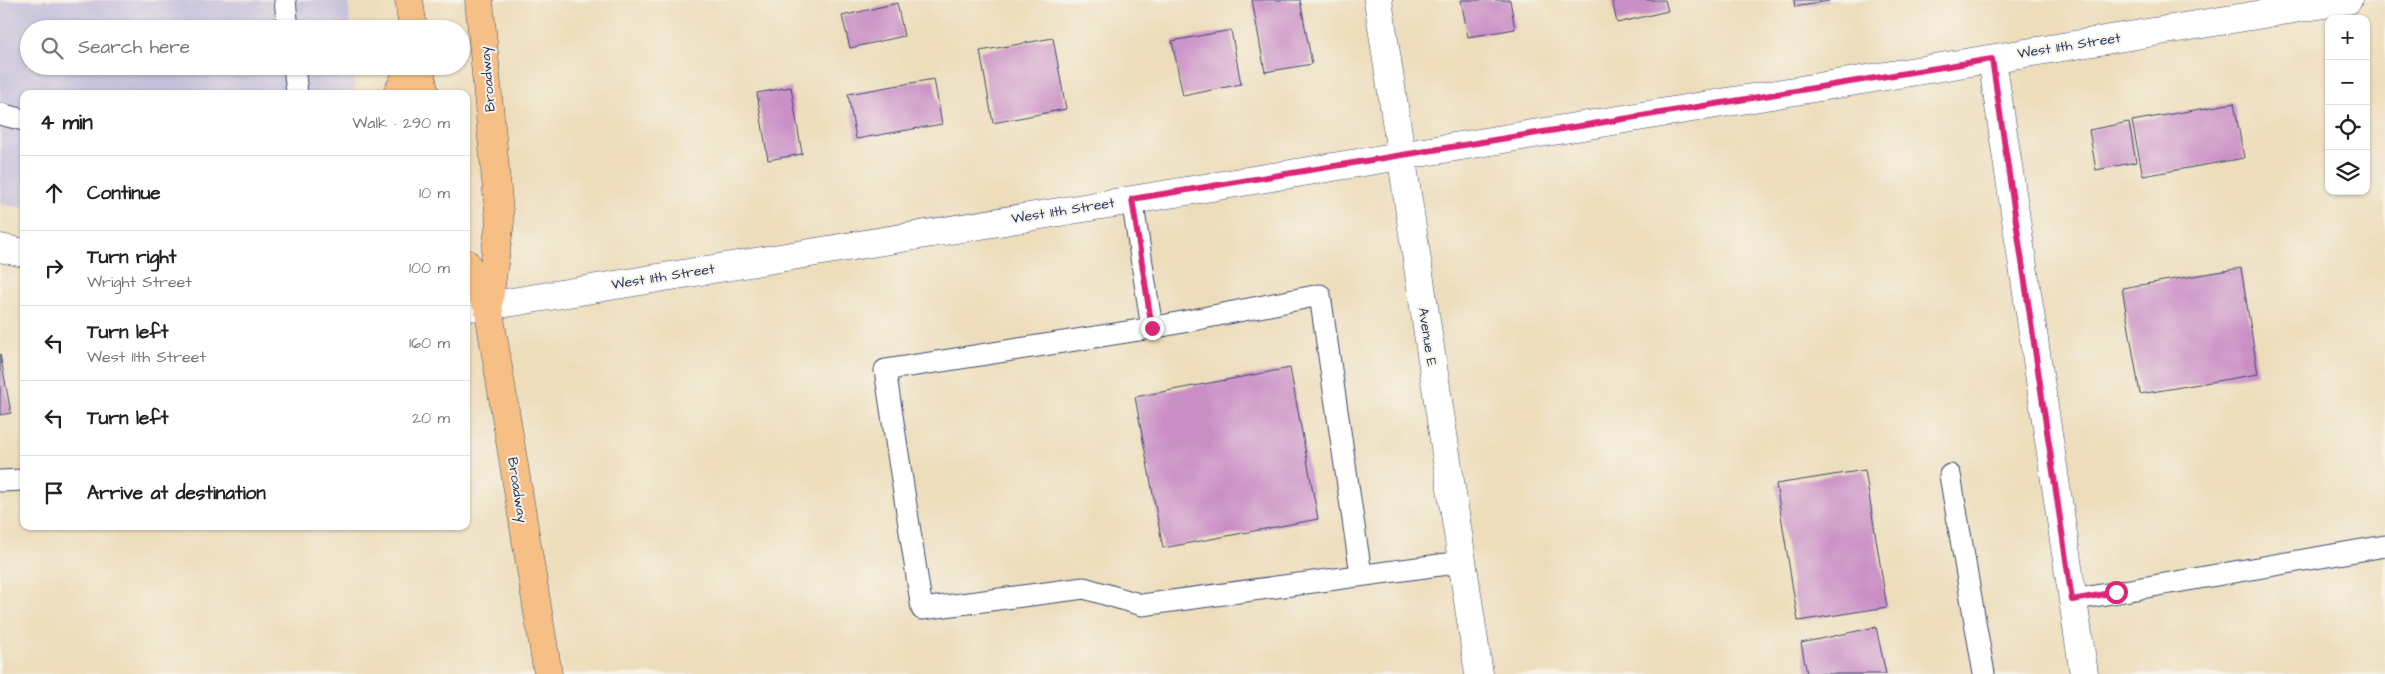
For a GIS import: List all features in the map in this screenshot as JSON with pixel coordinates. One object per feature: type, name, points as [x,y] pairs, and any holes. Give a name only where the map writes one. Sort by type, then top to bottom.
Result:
[{"type":"main road","points":[[409,0],[412,20]]},
{"type":"main road","name":"Broadway","points":[[477,306],[500,222],[479,0]]},
{"type":"main road","points":[[399,90],[406,75]]},
{"type":"main road","points":[[421,75],[424,90]]},
{"type":"main road","name":"Broadway","points":[[470,279],[477,306],[548,674]]},
{"type":"street","name":"Avenue E","points":[[1378,0],[1399,155],[1479,674]]},
{"type":"street","name":"West 11th Street","points":[[477,306],[1992,59],[2320,2],[2348,0]]},
{"type":"street","points":[[1992,59],[2084,674]]},
{"type":"street","points":[[0,248],[20,252]]},
{"type":"lane","points":[[285,0],[287,20]]},
{"type":"lane","points":[[295,75],[297,90]]},
{"type":"lane","points":[[0,114],[20,119]]},
{"type":"lane","points":[[1132,199],[1152,328]]},
{"type":"lane","points":[[1361,574],[1320,295],[1152,328],[885,370],[922,609],[1084,588],[1142,605],[1361,574],[1462,562]]},
{"type":"lane","points":[[1950,475],[1984,674]]},
{"type":"lane","points":[[0,481],[20,480]]},
{"type":"lane","points":[[2072,600],[2385,546]]},
{"type":"shaded area","points":[[0,0],[348,0],[350,20],[20,20],[20,75],[354,75],[354,90],[20,90],[20,207],[0,204]]},
{"type":"building","points":[[1252,0],[1300,0],[1312,64],[1265,72]]},
{"type":"building","points":[[1461,0],[1510,0],[1515,29],[1468,37]]},
{"type":"building","points":[[1612,0],[1665,0],[1668,11],[1617,23]]},
{"type":"building","points":[[1794,0],[1829,0],[1829,1],[1795,7]]},
{"type":"building","points":[[897,3],[904,36],[850,48],[842,16]]},
{"type":"building","points":[[1231,30],[1241,84],[1183,96],[1172,41]]},
{"type":"building","points":[[1053,38],[1066,109],[993,123],[980,51]]},
{"type":"building","points":[[934,79],[942,124],[856,139],[848,94]]},
{"type":"building","points":[[791,87],[802,154],[768,160],[757,93]]},
{"type":"building","points":[[2234,103],[2244,158],[2143,176],[2132,121]]},
{"type":"building","points":[[2129,122],[2136,162],[2096,170],[2089,130]]},
{"type":"building","points":[[2241,268],[2258,374],[2140,394],[2122,288]]},
{"type":"building","points":[[0,354],[11,413],[0,415]]},
{"type":"building","points":[[1290,368],[1318,519],[1163,548],[1135,397]]},
{"type":"building","points":[[1865,470],[1887,607],[1798,621],[1776,484]]},
{"type":"building","points":[[1876,627],[1886,674],[1807,674],[1801,643]]},
{"type":"route","points":[[1152,328],[1132,199],[1992,59],[2072,600],[2116,592]]}]
